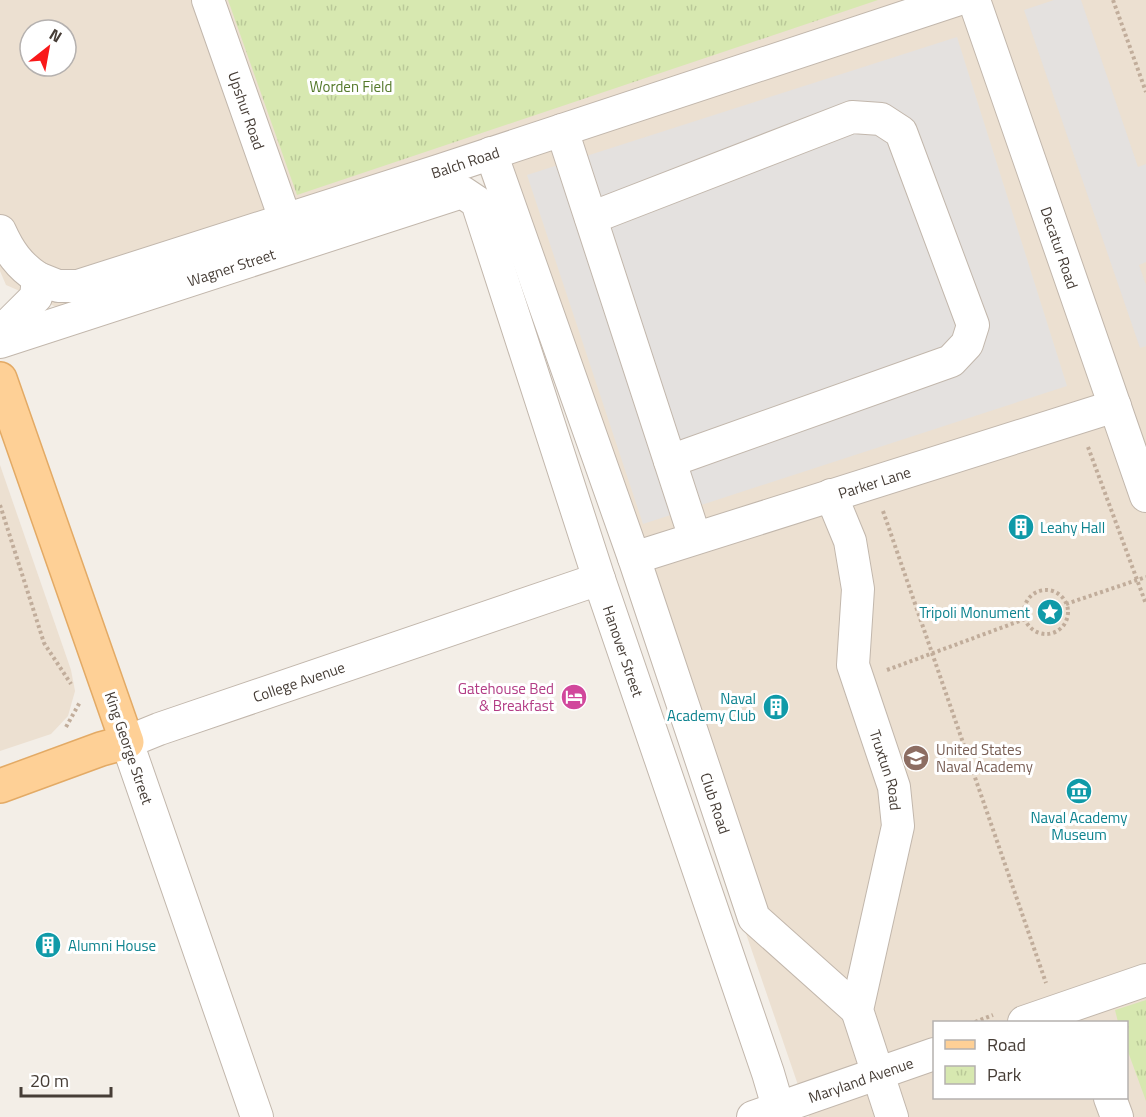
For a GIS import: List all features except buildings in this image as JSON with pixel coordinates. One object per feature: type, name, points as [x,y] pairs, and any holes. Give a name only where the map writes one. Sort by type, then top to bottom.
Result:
[{"type":"main road","name":"King George Street","points":[[0,379],[128,742]]},
{"type":"main road","name":"College Avenue","points":[[0,786],[101,749],[128,742]]},
{"type":"street","name":"Upshur Road","points":[[208,0],[285,219]]},
{"type":"street","name":"Balch Road","points":[[39,278],[58,286],[78,286],[438,171],[956,0]]},
{"type":"street","name":"Decatur Road","points":[[974,0],[1146,496]]},
{"type":"street","points":[[591,218],[852,117],[881,120],[901,132],[973,325],[968,344],[951,361],[670,460]]},
{"type":"street","points":[[562,130],[696,538]]},
{"type":"street","name":"Club Road","points":[[491,153],[634,558],[754,918],[857,1010]]},
{"type":"street","name":"Wagner Street","points":[[0,342],[462,192]]},
{"type":"street","name":"Hanover Street","points":[[462,192],[477,202],[599,579],[768,1074],[771,1114]]},
{"type":"street","points":[[0,231],[8,250],[25,270],[39,278],[36,297],[0,333]]},
{"type":"street","name":"Parker Lane","points":[[634,558],[1114,406]]},
{"type":"street","name":"Truxtun Road","points":[[831,495],[850,541],[858,589],[853,665],[894,787],[898,826],[857,1010]]},
{"type":"street","name":"College Avenue","points":[[128,742],[193,717],[599,579]]},
{"type":"street","name":"King George Street","points":[[128,742],[256,1117]]},
{"type":"street","points":[[1033,1021],[1074,1012],[1146,980]]},
{"type":"street","points":[[857,1010],[892,1117]]},
{"type":"street","name":"Maryland Avenue","points":[[771,1114],[933,1054]]},
{"type":"street","points":[[1110,1099],[1117,1117]]},
{"type":"path","points":[[1113,0],[1146,92]]},
{"type":"path","points":[[1086,442],[1146,604]]},
{"type":"path","points":[[873,482],[932,654],[1074,1012]]},
{"type":"path","points":[[0,505],[44,643],[76,691]]},
{"type":"path","points":[[1066,604],[1146,577]]},
{"type":"path","points":[[1040,591],[1054,592],[1066,604],[1068,615],[1066,622],[1055,632],[1041,633],[1029,625],[1026,619],[1025,612],[1029,599],[1040,591]]},
{"type":"path","points":[[858,681],[1026,619]]},
{"type":"path","points":[[60,732],[66,727],[82,700]]},
{"type":"shaded area","name":"United States Naval Academy","points":[[0,0],[1146,0],[1146,1117],[809,1117],[595,494],[479,171],[61,309],[6,285],[0,271]]},
{"type":"shaded area","points":[[1054,0],[1081,0],[1138,167],[1146,164],[1146,262],[1139,265],[1146,285],[1146,346],[1140,348],[1024,10]]},
{"type":"shaded area","points":[[957,37],[1067,386],[643,524],[527,175]]},
{"type":"shaded area","points":[[0,465],[71,670],[75,691],[68,716],[51,734],[0,751]]},
{"type":"green space","name":"Worden Field","points":[[228,0],[878,0],[297,195]]},
{"type":"green space","points":[[1146,1000],[1146,1101],[1128,1052],[1128,1021],[1118,1021],[1115,1010]]},
{"type":"place","name":"Leahy Hall","points":[[1021,527]]},
{"type":"place","name":"Tripoli Monument","points":[[1050,612]]},
{"type":"place","name":"Gatehouse Bed & Breakfast","points":[[574,697]]},
{"type":"place","name":"Naval Academy Club","points":[[776,707]]},
{"type":"place","name":"United States Naval Academy","points":[[916,758]]},
{"type":"place","name":"Naval Academy Museum","points":[[1079,791]]},
{"type":"place","name":"Alumni House","points":[[48,945]]}]
